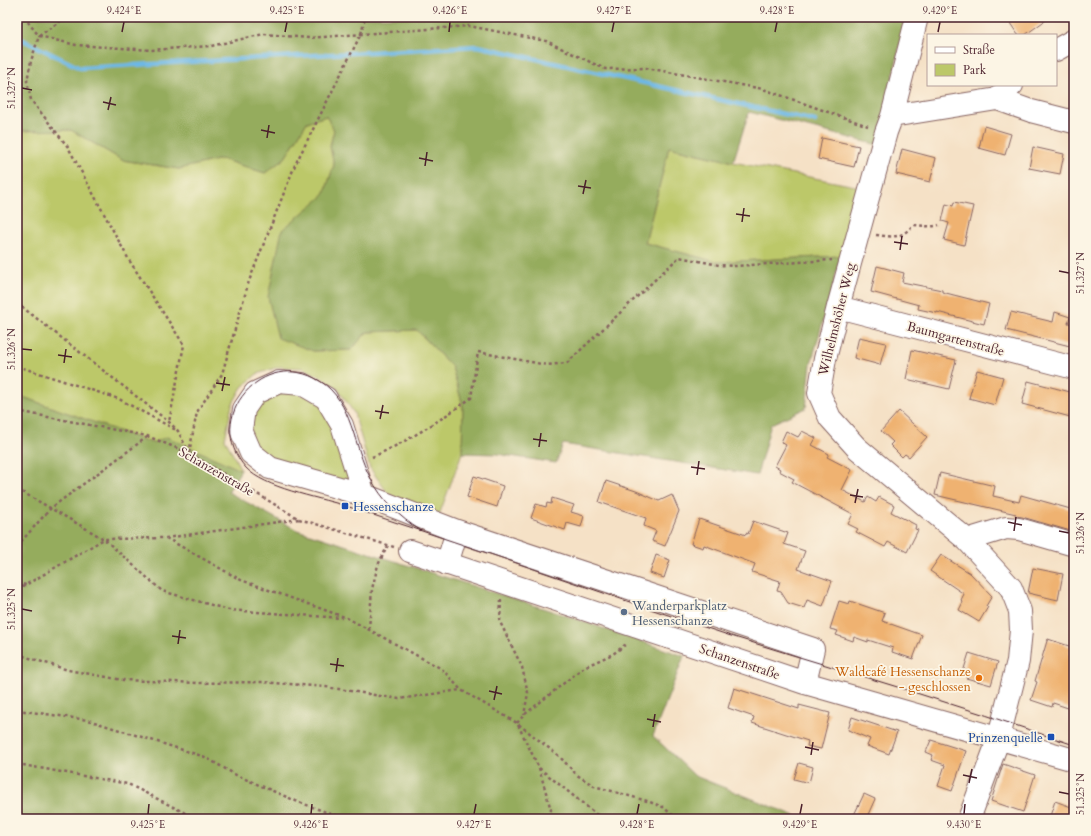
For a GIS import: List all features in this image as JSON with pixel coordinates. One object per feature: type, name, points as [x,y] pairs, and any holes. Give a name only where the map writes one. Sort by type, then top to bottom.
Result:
[{"type":"street","name":"Wilhelmshöher Weg","points":[[917,17],[838,307],[825,359],[820,393],[830,418],[857,448],[967,540],[1011,588],[1020,611],[1021,630],[1018,661],[999,738]]},
{"type":"street","points":[[1057,49],[1074,40]]},
{"type":"street","points":[[889,124],[1004,92],[1030,111],[1074,122]]},
{"type":"street","name":"Baumgartenstraße","points":[[838,307],[1074,368]]},
{"type":"street","points":[[364,495],[342,425],[326,398],[302,384],[279,382],[255,393],[244,409],[241,430],[251,453],[270,468],[364,495],[457,530],[814,649],[805,683]]},
{"type":"street","points":[[967,540],[1006,528],[1019,529],[1065,543]]},
{"type":"street","points":[[447,564],[457,530]]},
{"type":"street","name":"Schanzenstraße","points":[[410,551],[805,683],[1074,760]]},
{"type":"street","points":[[969,819],[999,738]]},
{"type":"path","points":[[24,17],[39,36],[76,45],[151,50],[211,46],[264,34],[309,38],[469,26],[546,41],[605,69],[646,68],[763,89],[889,124]]},
{"type":"path","points":[[66,17],[39,36],[34,50],[27,81],[31,100],[68,148],[129,260],[184,345],[170,422]]},
{"type":"path","points":[[189,453],[197,412],[222,374],[248,281],[295,165],[361,34],[365,17]]},
{"type":"path","points":[[859,228],[875,235],[890,237],[905,234],[913,225],[923,225],[932,228],[939,225]]},
{"type":"path","points":[[354,464],[394,447],[437,422],[471,398],[478,352],[547,365],[567,363],[679,257],[719,265],[735,266],[851,259]]},
{"type":"path","points":[[17,303],[170,422],[178,431],[189,453]]},
{"type":"path","points":[[17,366],[119,399],[178,431]]},
{"type":"path","name":"Schanzenstraße","points":[[17,411],[147,436],[189,453],[299,519],[388,545],[378,565],[372,589],[369,629]]},
{"type":"path","points":[[17,546],[51,508],[147,436]]},
{"type":"path","points":[[17,489],[104,540],[162,591],[229,610],[347,618]]},
{"type":"path","points":[[17,590],[104,540],[166,538],[299,519]]},
{"type":"path","points":[[166,538],[241,580],[347,618],[442,669],[461,690],[517,723],[559,756],[577,775],[594,786],[658,805],[663,807],[677,819]]},
{"type":"path","points":[[505,582],[500,603],[500,622],[522,667],[528,693],[524,714]]},
{"type":"path","points":[[17,583],[27,585]]},
{"type":"path","points":[[517,723],[524,714],[584,667],[614,654],[625,645],[635,626]]},
{"type":"path","points":[[17,654],[68,670],[123,680],[198,683],[263,682],[326,688],[399,699],[461,690]]},
{"type":"path","points":[[17,710],[88,720],[205,757],[236,775],[296,801],[345,819]]},
{"type":"path","points":[[517,723],[539,768],[552,810],[549,819]]},
{"type":"path","points":[[17,764],[128,784],[197,819]]},
{"type":"path","points":[[539,768],[602,819]]},
{"type":"green space","points":[[17,17],[906,17],[878,145],[749,112],[733,162],[669,147],[645,243],[717,262],[841,256],[811,364],[806,408],[771,424],[757,475],[563,444],[556,463],[497,454],[462,453],[463,406],[452,367],[417,330],[367,332],[351,350],[313,351],[278,338],[268,297],[282,230],[324,195],[334,165],[330,146],[334,130],[326,116],[307,122],[285,158],[265,173],[221,159],[179,169],[122,160],[71,130],[17,131]]},
{"type":"green space","name":"Hessenschanze","points":[[326,116],[334,130],[330,146],[334,165],[324,196],[282,230],[313,351],[351,350],[367,332],[417,330],[452,367],[463,406],[462,453],[438,518],[405,508],[387,492],[370,468],[354,413],[338,389],[323,378],[303,368],[279,367],[257,374],[242,387],[232,405],[225,439],[241,470],[238,475],[196,450],[152,443],[17,395],[17,131],[71,130],[122,160],[179,169],[221,159],[265,173],[285,158],[307,122]]},
{"type":"green space","points":[[669,147],[733,162],[860,187],[841,256],[717,262],[645,243]]},
{"type":"green space","points":[[280,387],[322,401],[353,478],[345,485],[289,471],[251,445],[251,412],[261,396]]},
{"type":"green space","points":[[17,395],[152,443],[167,437],[241,470],[228,492],[297,530],[558,613],[684,656],[653,736],[695,776],[803,819],[17,819]]},
{"type":"building","points":[[1006,17],[1050,17],[1026,34],[1017,34]]},
{"type":"building","points":[[984,126],[1011,134],[1005,155],[979,148]]},
{"type":"building","points":[[822,138],[859,146],[854,167],[818,159]]},
{"type":"building","points":[[1033,147],[1064,154],[1060,174],[1029,168]]},
{"type":"building","points":[[902,149],[936,158],[930,182],[896,174]]},
{"type":"building","points":[[954,202],[973,206],[964,245],[944,240],[949,223],[942,221],[946,204],[953,206]]},
{"type":"building","points":[[877,266],[904,273],[902,282],[942,290],[942,292],[989,304],[984,324],[937,312],[918,309],[919,305],[871,292]]},
{"type":"building","points":[[1011,312],[1053,322],[1055,312],[1070,317],[1068,323],[1074,324],[1074,347],[1006,330]]},
{"type":"building","points":[[859,337],[886,343],[880,365],[854,358]]},
{"type":"building","points":[[912,350],[956,360],[949,389],[906,379]]},
{"type":"building","points":[[977,370],[1003,377],[995,405],[969,398]]},
{"type":"building","points":[[1028,381],[1074,393],[1074,418],[1022,404]]},
{"type":"building","points":[[899,411],[927,437],[909,457],[905,454],[902,457],[890,445],[893,442],[881,431]]},
{"type":"building","points":[[786,431],[798,437],[802,431],[816,438],[812,445],[829,454],[827,457],[852,470],[842,490],[865,502],[868,497],[876,502],[879,497],[894,505],[891,512],[916,525],[915,529],[918,530],[907,552],[888,542],[885,547],[856,532],[858,529],[848,524],[853,514],[792,482],[794,479],[779,471],[780,469],[775,466],[786,445],[781,442]]},
{"type":"building","points":[[940,473],[995,486],[993,496],[1019,502],[1021,495],[1074,510],[1074,532],[1015,516],[1016,514],[935,495]]},
{"type":"building","points":[[474,476],[503,486],[497,507],[467,497]]},
{"type":"building","points":[[606,481],[636,491],[659,501],[672,495],[679,511],[665,546],[652,541],[656,531],[644,526],[646,518],[599,502]]},
{"type":"building","points":[[552,498],[574,505],[571,512],[584,516],[581,527],[567,523],[565,530],[531,518],[536,504],[546,507],[547,503],[551,504]]},
{"type":"building","points":[[699,519],[746,535],[746,533],[748,534],[753,521],[788,533],[784,544],[805,551],[798,569],[832,581],[823,606],[807,600],[804,608],[788,603],[781,592],[777,591],[780,581],[752,572],[755,564],[704,545],[703,548],[691,544]]},
{"type":"building","points":[[656,555],[670,560],[664,578],[650,573]]},
{"type":"building","points":[[941,555],[970,573],[992,596],[986,606],[988,607],[979,622],[959,610],[963,602],[961,600],[964,594],[930,571]]},
{"type":"building","points":[[1033,568],[1063,574],[1058,600],[1028,593]]},
{"type":"building","points":[[839,601],[849,604],[850,601],[885,613],[882,621],[922,635],[913,659],[892,652],[893,648],[868,640],[868,642],[854,637],[853,641],[836,635],[838,631],[830,629]]},
{"type":"building","points":[[1048,639],[1072,647],[1069,654],[1074,655],[1074,710],[1053,703],[1052,707],[1031,700],[1037,682],[1035,681]]},
{"type":"building","points":[[969,653],[998,662],[991,685],[966,678],[967,674],[963,672]]},
{"type":"building","points":[[734,688],[799,709],[799,705],[830,713],[821,749],[807,746],[808,741],[752,723],[754,717],[728,708]]},
{"type":"building","points":[[852,717],[897,732],[889,754],[867,746],[870,739],[848,730]]},
{"type":"building","points":[[931,740],[966,751],[952,791],[938,786],[945,765],[931,760],[933,755],[926,752]]},
{"type":"building","points":[[799,763],[813,767],[809,783],[794,779]]},
{"type":"building","points":[[1003,764],[1035,775],[1023,812],[991,801]]},
{"type":"building","points":[[864,794],[875,799],[866,819],[852,819]]},
{"type":"building","points":[[1055,801],[1074,808],[1074,819],[1049,819]]},
{"type":"waterway","points":[[17,37],[80,68],[478,46],[815,121]]},
{"type":"tram line","points":[[420,530],[398,514],[380,493],[364,465],[346,412],[331,390],[320,381],[299,373],[278,373],[260,380],[245,393],[235,409],[231,428],[234,448],[246,468],[265,481],[292,491],[343,505],[419,530],[728,635],[986,715],[1074,745]]},
{"type":"place","name":"Hessenschanze","points":[[345,506]]},
{"type":"place","name":"Wanderparkplatz Hessenschanze","points":[[624,612]]},
{"type":"place","name":"Waldcafé Hessenschanze - geschlossen","points":[[979,678]]},
{"type":"place","name":"Prinzenquelle","points":[[1051,737]]}]
